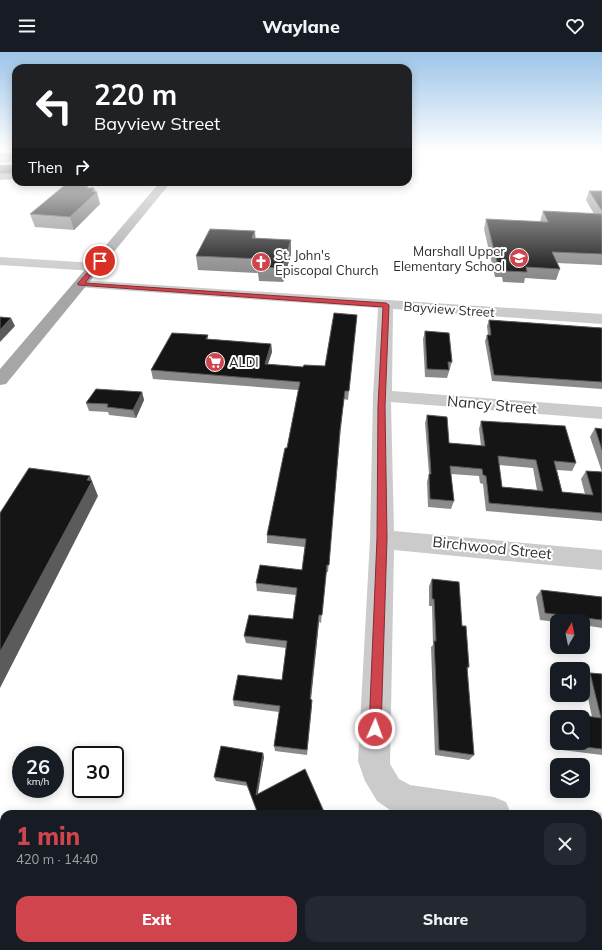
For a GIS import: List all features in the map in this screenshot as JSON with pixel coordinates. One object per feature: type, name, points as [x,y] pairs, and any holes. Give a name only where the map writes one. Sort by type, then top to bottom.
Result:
[{"type":"main road","points":[[0,380],[156,194]]},
{"type":"street","points":[[0,261],[94,267]]},
{"type":"street","name":"Bayview Street","points":[[80,284],[602,319]]},
{"type":"street","points":[[386,305],[382,396],[382,538],[374,761],[376,770],[382,782],[388,790],[404,801],[466,810]]},
{"type":"street","name":"Nancy Street","points":[[382,396],[602,413]]},
{"type":"street","name":"Birchwood Street","points":[[382,538],[602,560]]},
{"type":"building","points":[[54,194],[95,194],[70,217],[30,214]]},
{"type":"building","points":[[591,194],[602,194],[602,211]]},
{"type":"building","points":[[543,211],[602,214],[602,254],[552,252],[560,269],[526,267],[527,272],[506,271],[505,266],[498,266],[486,219],[548,222]]},
{"type":"building","points":[[210,229],[255,231],[252,238],[291,240],[282,268],[258,267],[261,259],[196,256]]},
{"type":"building","points":[[334,313],[357,315],[349,391],[345,391],[340,430],[329,565],[327,565],[322,615],[319,615],[310,699],[312,700],[307,750],[274,746],[280,706],[233,700],[238,675],[282,680],[287,641],[244,636],[249,615],[293,619],[297,588],[256,583],[260,565],[302,570],[306,539],[267,535],[285,448],[287,448],[300,382],[151,370],[172,333],[208,335],[206,339],[271,344],[265,364],[303,367],[304,365],[325,366]]},
{"type":"building","points":[[0,317],[11,318],[0,330]]},
{"type":"building","points":[[489,320],[602,328],[602,382],[494,375],[487,335],[491,335]]},
{"type":"building","points":[[425,331],[449,333],[452,362],[448,362],[449,370],[427,369]]},
{"type":"building","points":[[96,389],[142,392],[133,410],[107,407],[108,404],[86,403]]},
{"type":"building","points":[[427,415],[447,417],[449,443],[485,446],[481,421],[565,426],[576,463],[554,461],[562,492],[593,495],[586,471],[602,472],[602,513],[489,503],[486,476],[483,475],[482,469],[450,466],[454,501],[430,499],[429,474],[431,474]],"holes":[[[498,456],[536,460],[543,491],[502,487]]]},
{"type":"building","points":[[595,428],[602,429],[602,450]]},
{"type":"building","points":[[29,468],[90,476],[87,480],[92,481],[0,652],[0,513]]},
{"type":"building","points":[[432,579],[459,582],[462,626],[466,626],[469,667],[467,667],[474,755],[439,750],[434,641],[436,641],[434,599],[432,599]]},
{"type":"building","points":[[541,590],[602,597],[602,620],[590,619],[590,614],[545,613]]},
{"type":"building","points":[[590,673],[602,674],[602,749],[590,748],[590,717],[601,718]]},
{"type":"building","points":[[221,746],[263,753],[256,795],[305,769],[323,810],[256,810],[246,782],[214,777]]},
{"type":"place","name":"Marshall Upper Elementary School","points":[[519,258]]},
{"type":"place","name":"St. John's Episcopal Church","points":[[261,262]]},
{"type":"place","name":"ALDI","points":[[215,362]]},
{"type":"route","points":[[100,261],[80,284],[386,305],[382,406],[382,538],[375,729]]}]
